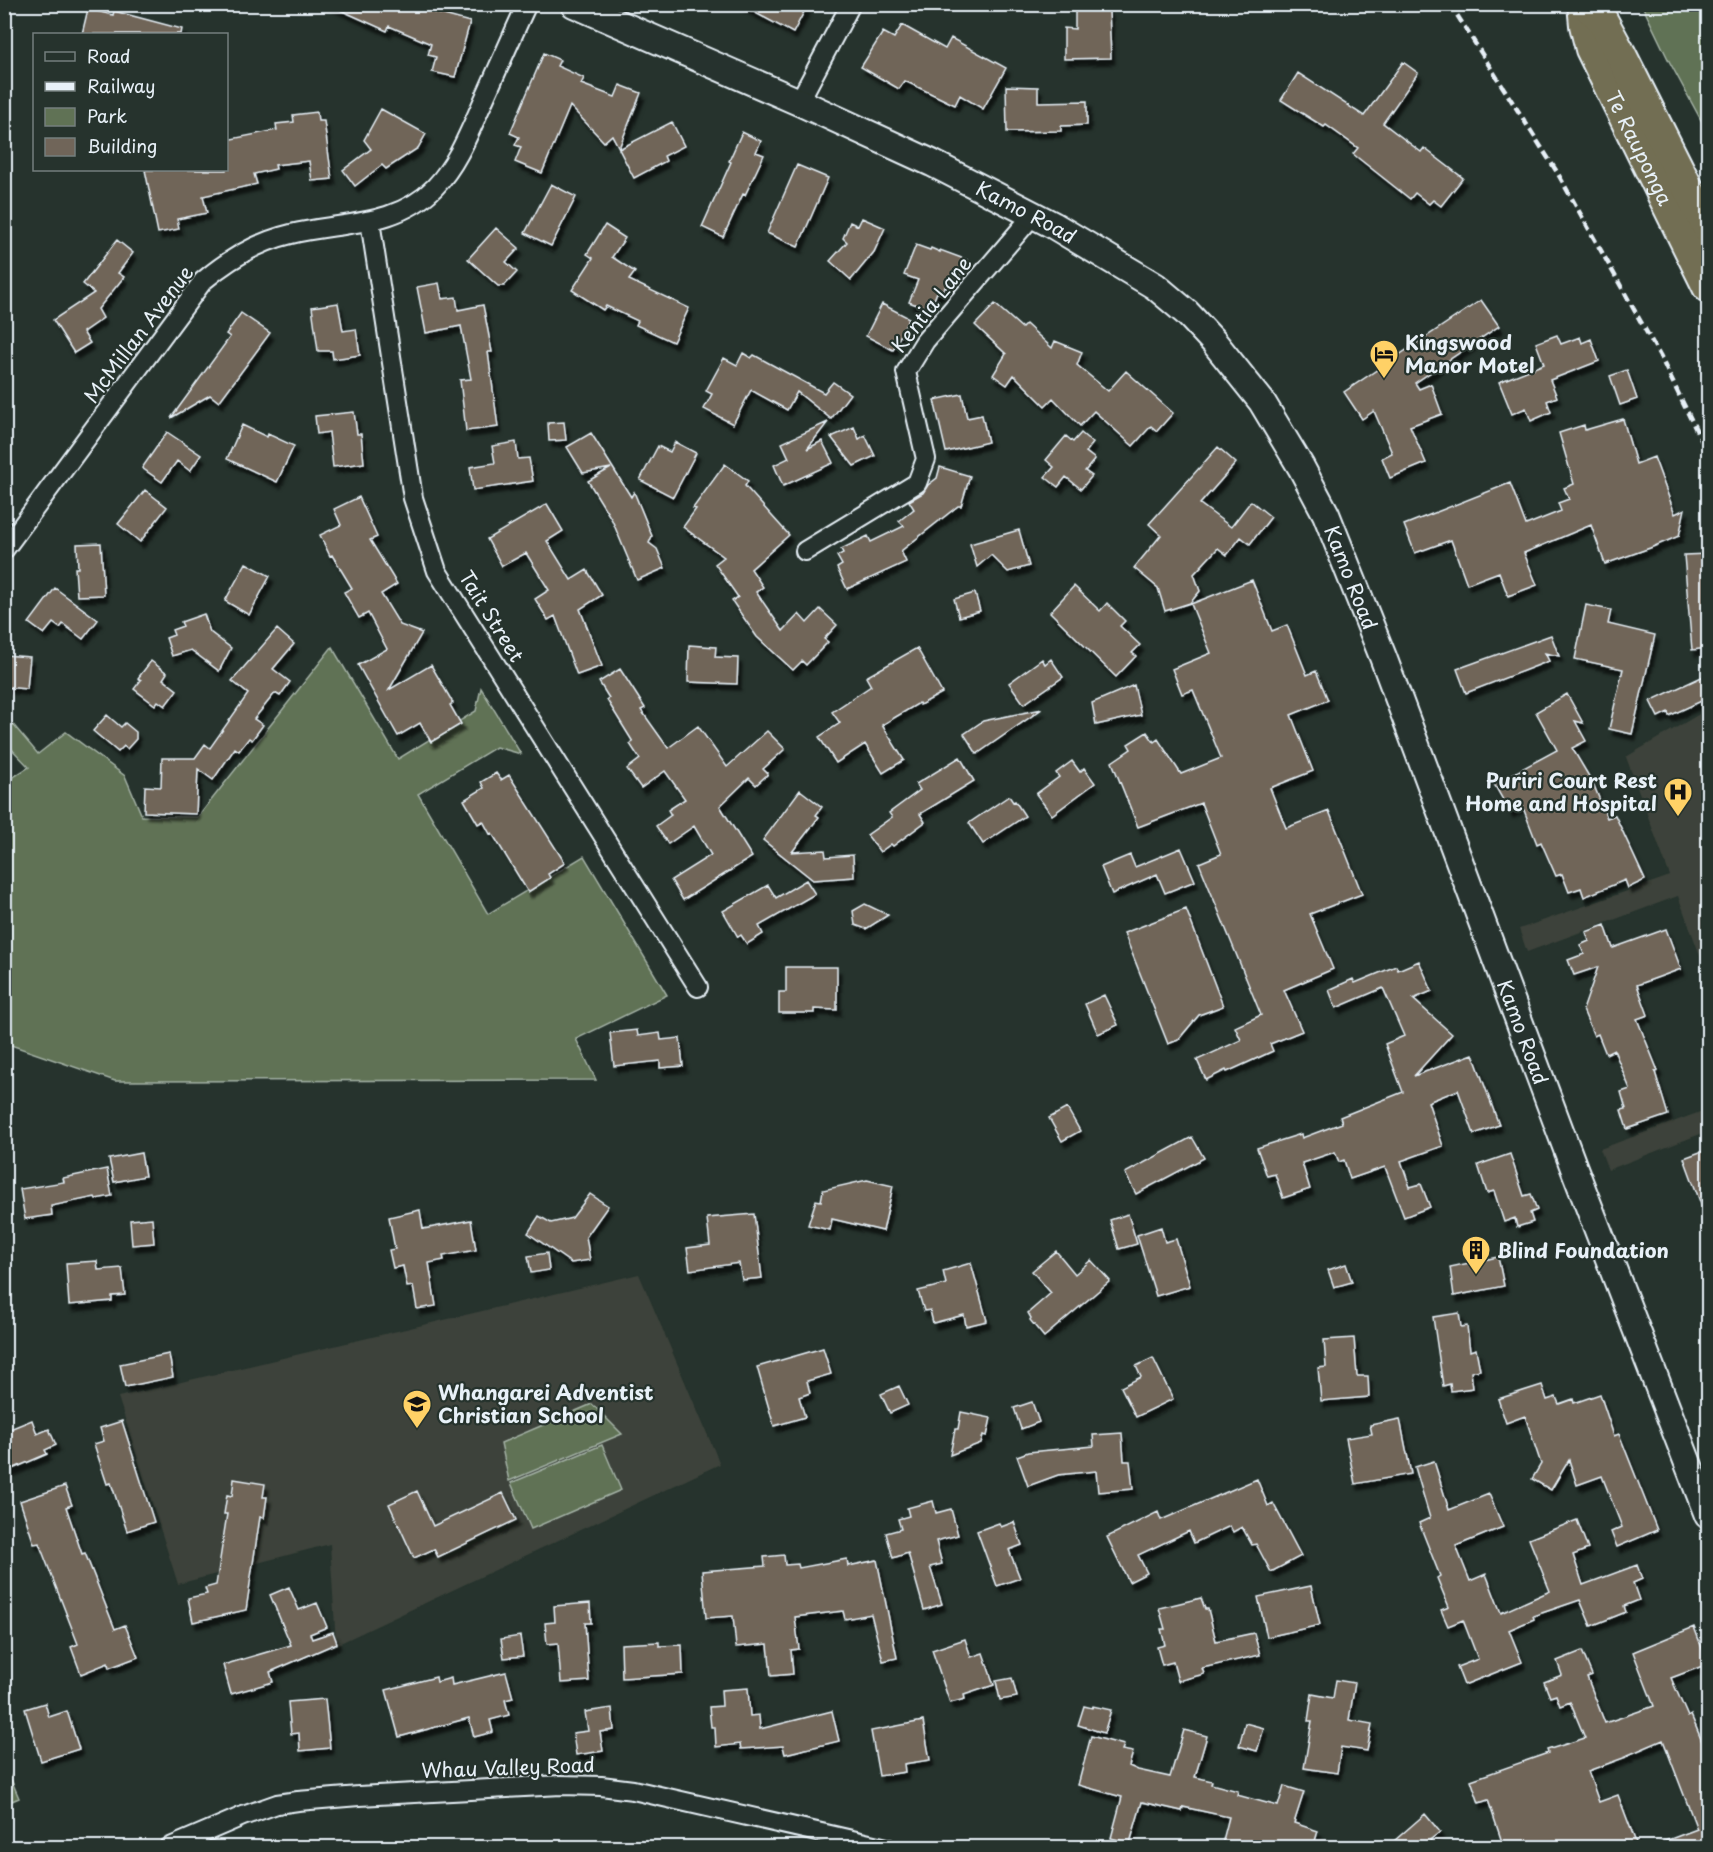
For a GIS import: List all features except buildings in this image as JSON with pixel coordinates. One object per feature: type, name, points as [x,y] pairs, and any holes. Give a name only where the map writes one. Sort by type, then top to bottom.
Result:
[{"type":"highway","name":"Te Rauponga","points":[[1584,4],[1601,18],[1708,228]]},
{"type":"highway","name":"Te Rauponga","points":[[1584,4],[1585,25],[1591,49],[1708,287]]},
{"type":"main road","name":"Kamo Road","points":[[574,4],[799,102],[932,163],[1034,214],[1155,286],[1187,313],[1214,342],[1262,402],[1301,466],[1326,514],[1383,657],[1574,1168],[1708,1515]]},
{"type":"street","name":"McMillan Avenue","points":[[4,550],[203,281],[222,265],[265,242],[292,234],[370,221],[395,214],[434,188],[447,172],[466,139],[526,4]]},
{"type":"street","points":[[799,102],[851,4]]},
{"type":"street","name":"Kentia Lane","points":[[805,551],[917,483],[926,459],[906,372],[925,341],[1034,214]]},
{"type":"street","name":"Tait Street","points":[[370,221],[413,498],[437,571],[698,987]]},
{"type":"street","name":"Whau Valley Road","points":[[168,1848],[277,1804],[358,1796],[561,1785],[633,1790],[887,1848]]},
{"type":"shaded area","name":"Puriri Court Rest Home and Hospital","points":[[1708,709],[1708,977],[1678,896],[1527,952],[1519,929],[1670,876],[1626,757]]},
{"type":"shaded area","points":[[1708,1109],[1708,1131],[1608,1170],[1600,1149]]},
{"type":"shaded area","name":"Whangarei Adventist Christian School","points":[[639,1274],[720,1464],[336,1645],[330,1544],[178,1584],[118,1397]]},
{"type":"green space","points":[[1642,5],[1708,5],[1708,133],[1668,59]]},
{"type":"green space","points":[[332,647],[398,759],[476,711],[481,688],[521,754],[496,747],[418,794],[488,914],[584,856],[667,995],[576,1039],[596,1080],[115,1081],[5,1043],[4,783],[29,767],[5,742],[5,715],[38,754],[66,732],[125,776],[142,816],[198,817]]},
{"type":"green space","points":[[592,1404],[622,1434],[509,1481],[501,1443]]},
{"type":"green space","points":[[602,1445],[621,1490],[531,1529],[511,1483]]},
{"type":"green space","points":[[4,1763],[19,1798],[5,1804],[4,1804]]},
{"type":"railway","points":[[1450,4],[1557,172],[1660,356],[1708,454]]},
{"type":"place","name":"Kingswood Manor Motel","points":[[1384,380]]},
{"type":"place","name":"Puriri Court Rest Home and Hospital","points":[[1678,818]]},
{"type":"place","name":"Blind Foundation","points":[[1476,1276]]},
{"type":"place","name":"Whangarei Adventist Christian School","points":[[417,1430]]}]
